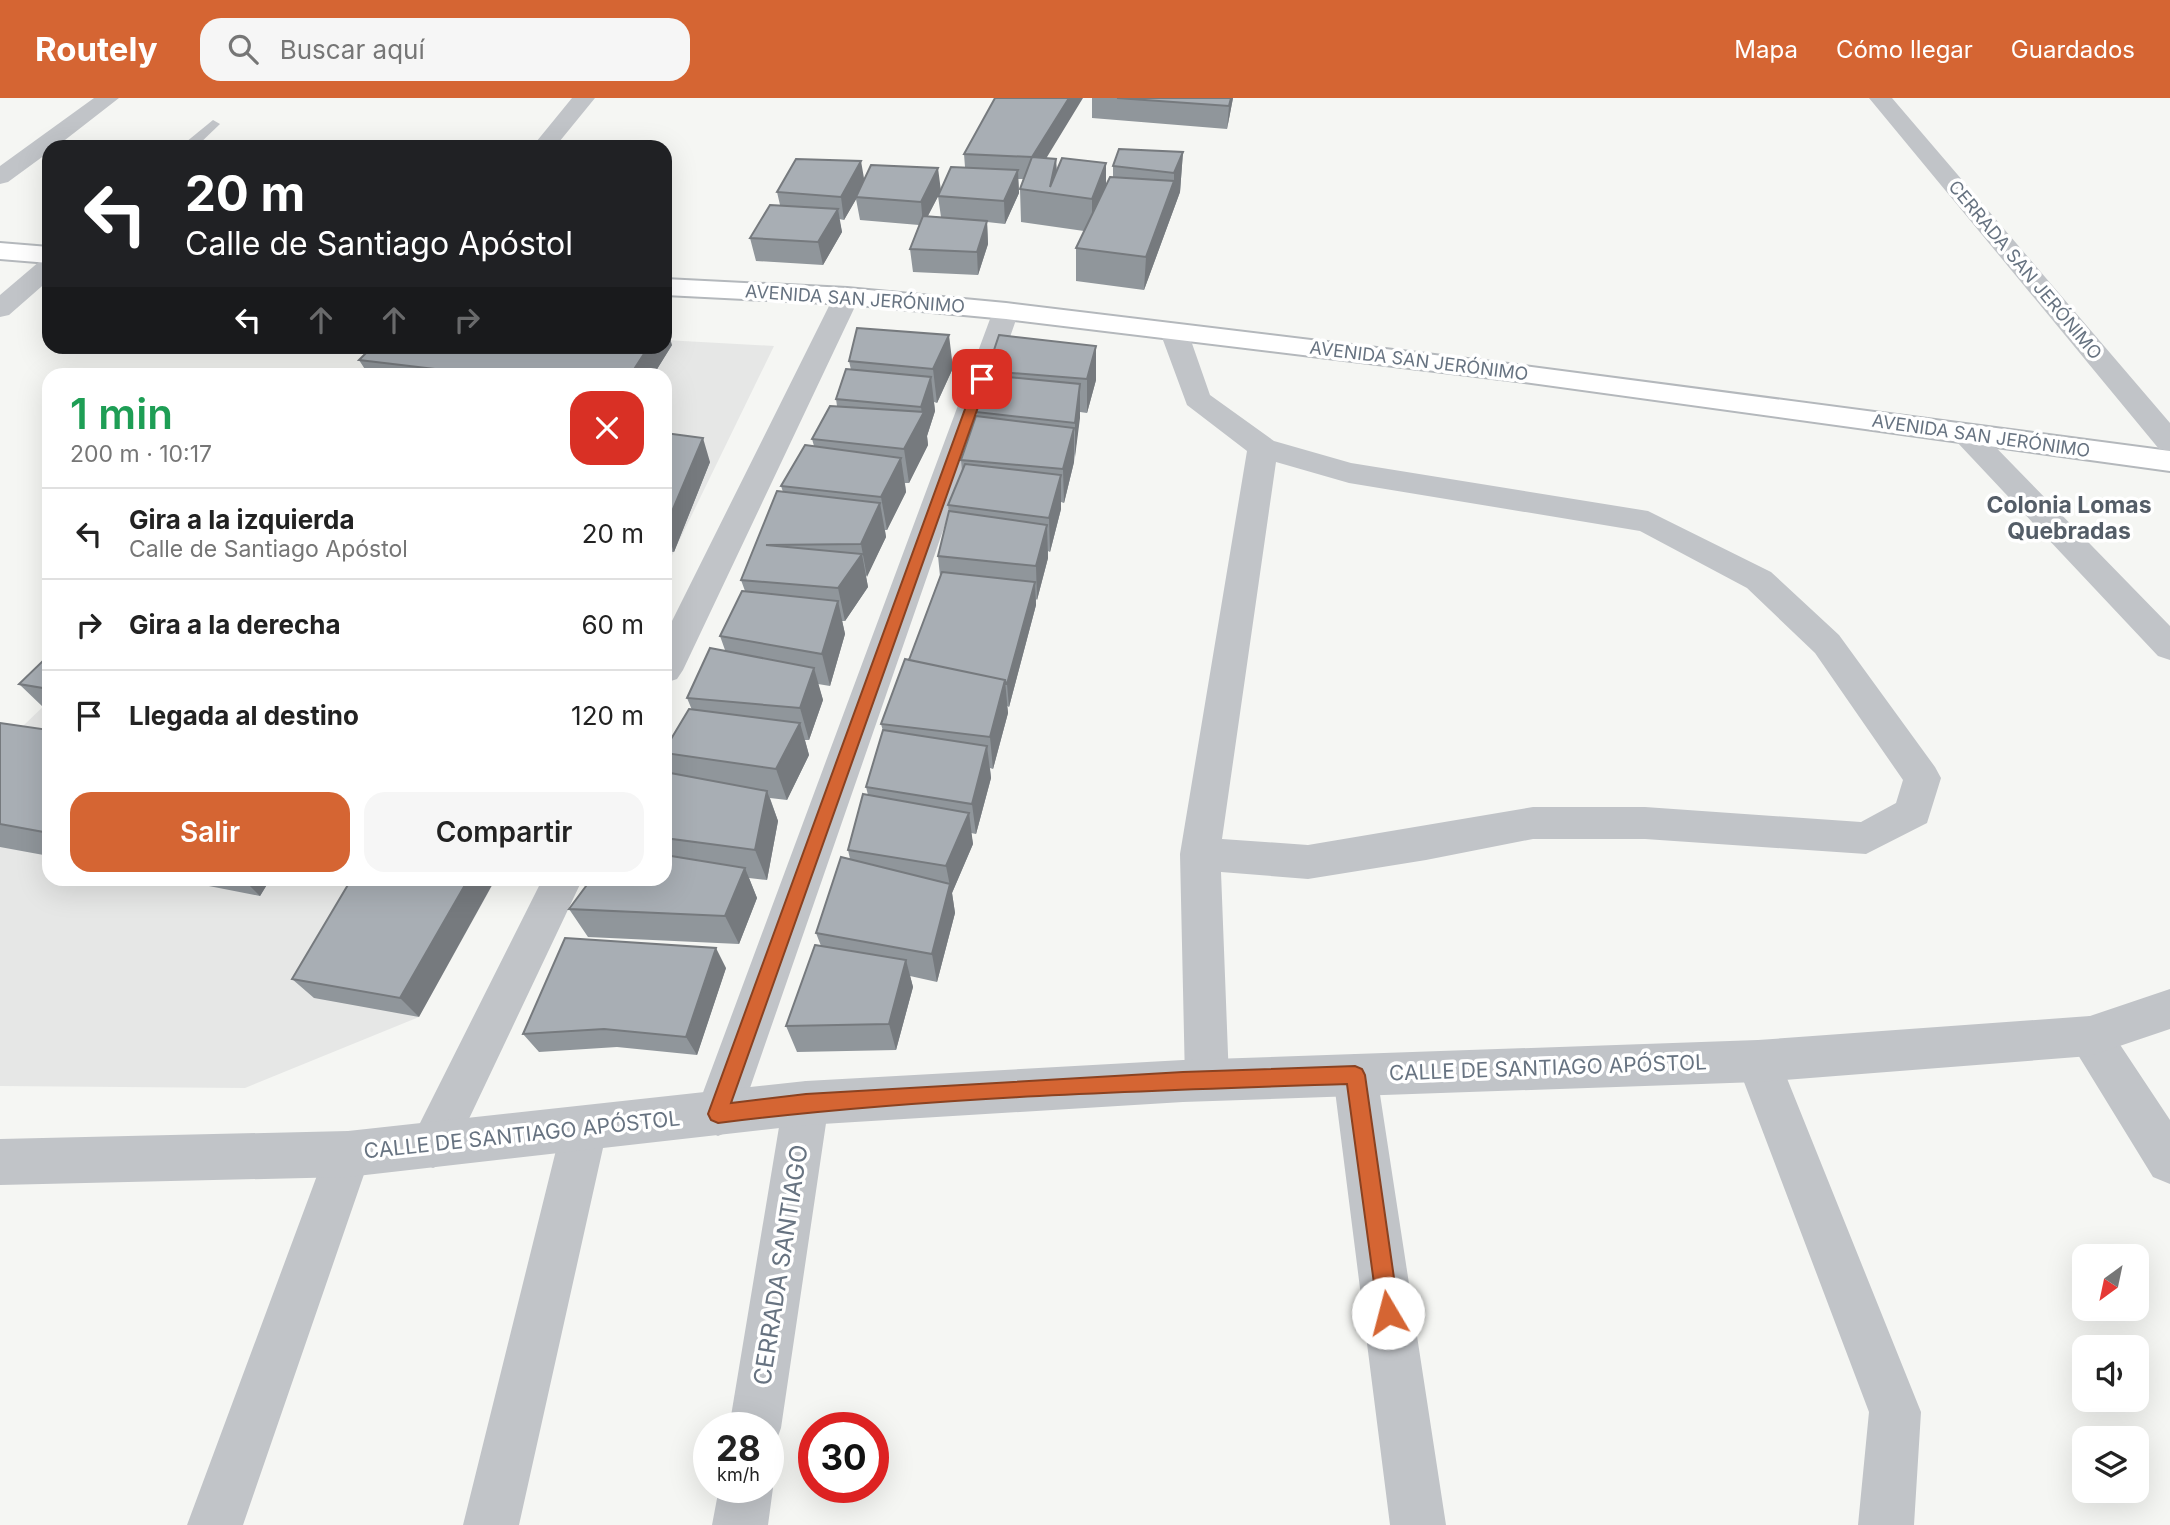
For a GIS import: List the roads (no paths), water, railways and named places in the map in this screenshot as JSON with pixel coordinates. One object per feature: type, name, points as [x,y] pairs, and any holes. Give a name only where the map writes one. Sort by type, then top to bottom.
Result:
[{"type":"main road","points":[[0,251],[42,254]]},
{"type":"main road","name":"AVENIDA SAN JERÓNIMO","points":[[672,288],[847,296],[1006,311],[1517,373],[2170,461]]},
{"type":"street","points":[[51,140],[108,98]]},
{"type":"street","points":[[549,140],[584,98]]},
{"type":"street","name":"CERRADA SAN JERÓNIMO","points":[[1880,98],[2170,442]]},
{"type":"street","points":[[0,177],[42,146]]},
{"type":"street","points":[[0,309],[42,272]]},
{"type":"street","points":[[672,656],[847,296]]},
{"type":"street","points":[[718,1114],[1006,311]]},
{"type":"street","points":[[1174,332],[1197,399],[1263,448],[1349,473],[1648,522],[1759,580],[1827,644],[1922,778],[1913,812],[1866,838],[1645,823],[1534,823],[1426,844],[1308,862],[1200,854]]},
{"type":"street","points":[[1966,434],[2170,647]]},
{"type":"street","points":[[1207,1080],[1200,854],[1263,448]]},
{"type":"street","points":[[433,1145],[559,886]]},
{"type":"street","name":"CALLE DE SANTIAGO APÓSTOL","points":[[0,1162],[348,1154],[584,1130],[806,1103],[1207,1080],[1758,1061],[2090,1036],[2170,1009]]},
{"type":"street","points":[[2090,1036],[2170,1161]]},
{"type":"street","points":[[1758,1061],[1895,1412],[1886,1525]]},
{"type":"street","points":[[1355,1075],[1418,1525]]},
{"type":"street","name":"CERRADA SANTIAGO","points":[[758,1412],[806,1103]]},
{"type":"street","points":[[491,1525],[584,1130]]},
{"type":"street","points":[[215,1525],[348,1154]]},
{"type":"street","points":[[740,1525],[744,1503]]},
{"type":"lane","points":[[195,140],[213,124]]},
{"type":"district","name":"Colonia Lomas Quebradas","points":[[2069,518]]}]
